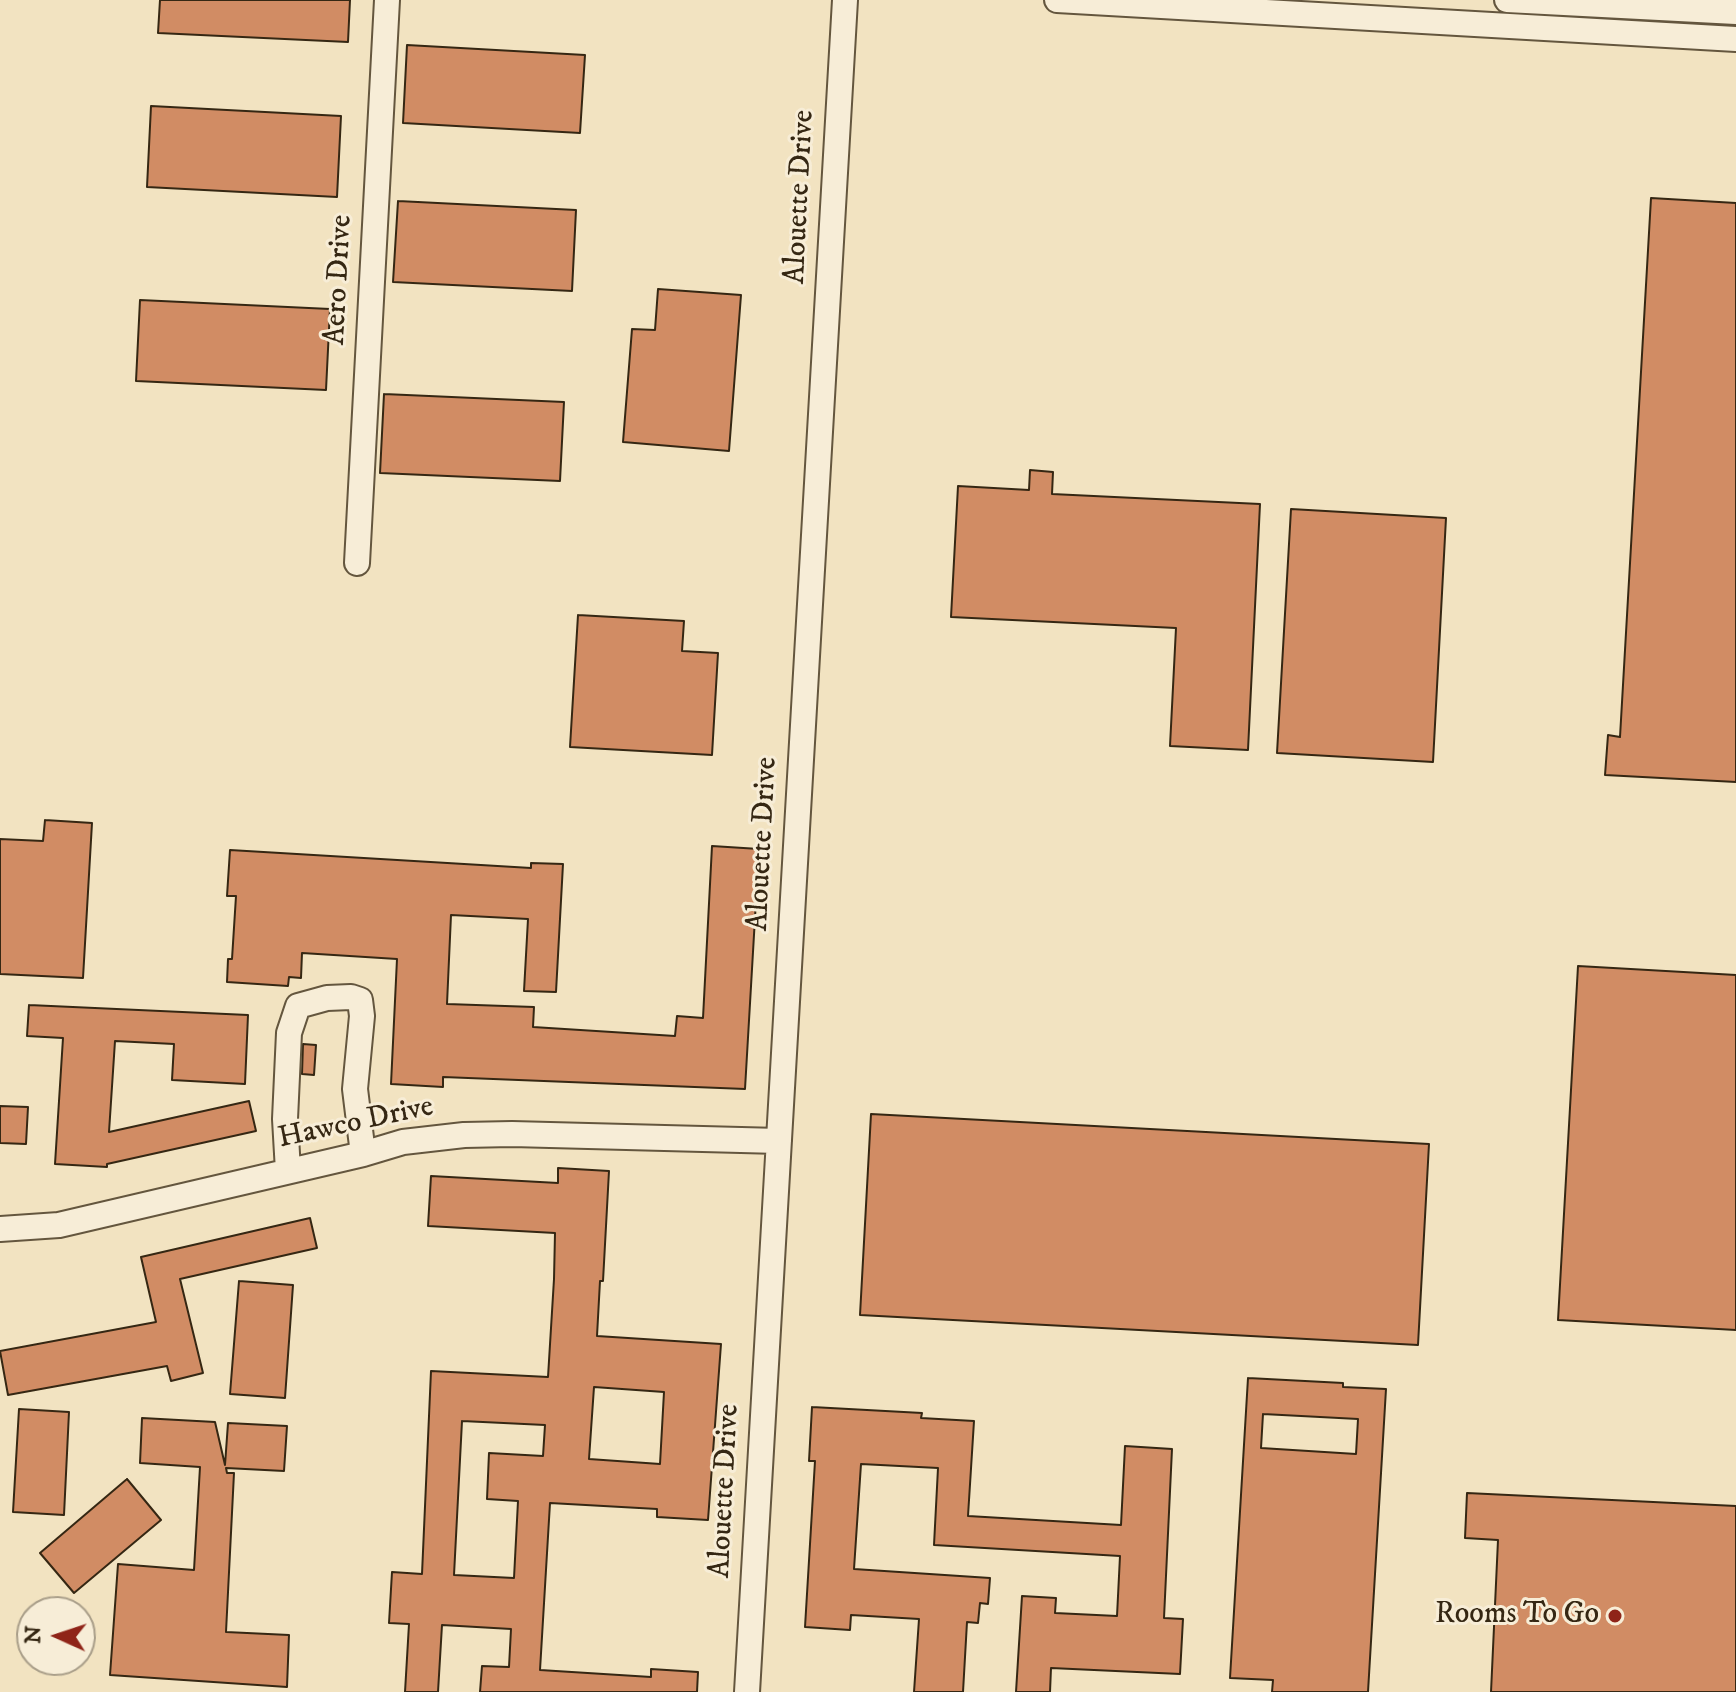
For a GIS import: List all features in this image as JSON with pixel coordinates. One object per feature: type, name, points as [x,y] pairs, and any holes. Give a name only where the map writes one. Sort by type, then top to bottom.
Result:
[{"type":"street","name":"Aero Drive","points":[[357,563],[387,0]]},
{"type":"street","name":"Alouette Drive","points":[[747,1692],[845,0]]},
{"type":"street","points":[[1057,0],[1736,39]]},
{"type":"street","points":[[1507,0],[1736,12]]},
{"type":"street","points":[[288,1171],[285,1119],[289,1033],[298,1006],[327,998],[351,997],[360,1000],[362,1016],[355,1089],[363,1154]]},
{"type":"street","name":"Hawco Drive","points":[[0,1229],[59,1225],[403,1142],[464,1135],[779,1141]]},
{"type":"building","points":[[160,0],[350,0],[348,42],[158,33]]},
{"type":"building","points":[[407,45],[585,55],[580,133],[403,123]]},
{"type":"building","points":[[151,106],[341,116],[337,197],[147,187]]},
{"type":"building","points":[[1651,198],[1736,203],[1736,782],[1605,775],[1608,735],[1620,737]]},
{"type":"building","points":[[398,201],[576,210],[572,291],[393,282]]},
{"type":"building","points":[[658,289],[741,295],[729,451],[623,442],[632,329],[655,330]]},
{"type":"building","points":[[140,300],[330,309],[326,390],[136,381]]},
{"type":"building","points":[[384,394],[564,402],[560,481],[380,473]]},
{"type":"building","points":[[1030,470],[1053,472],[1052,494],[1260,504],[1248,750],[1170,746],[1176,628],[951,617],[958,486],[1029,490]]},
{"type":"building","points":[[1291,509],[1446,518],[1433,762],[1277,753]]},
{"type":"building","points":[[578,615],[684,621],[682,651],[718,653],[712,755],[570,747]]},
{"type":"building","points":[[45,820],[92,823],[83,978],[0,974],[0,839],[43,841]]},
{"type":"building","points":[[712,846],[759,849],[745,1089],[443,1077],[443,1087],[391,1084],[397,959],[302,953],[301,978],[289,977],[288,986],[227,982],[228,959],[232,959],[236,896],[227,896],[230,850],[531,868],[531,863],[563,864],[556,992],[524,991],[528,919],[451,915],[447,1004],[534,1007],[533,1027],[675,1036],[677,1016],[703,1018]]},
{"type":"building","points":[[1578,966],[1736,975],[1736,1330],[1558,1320]]},
{"type":"building","points":[[29,1005],[248,1015],[245,1084],[172,1080],[174,1044],[115,1041],[109,1132],[249,1101],[256,1131],[107,1164],[107,1167],[55,1164],[63,1038],[27,1036]]},
{"type":"building","points":[[303,1044],[316,1045],[314,1075],[302,1074]]},
{"type":"building","points":[[0,1106],[28,1107],[26,1144],[0,1143]]},
{"type":"building","points":[[871,1114],[1429,1144],[1418,1345],[860,1315]]},
{"type":"building","points":[[558,1168],[609,1171],[597,1336],[721,1344],[708,1520],[657,1517],[657,1509],[550,1503],[540,1670],[651,1677],[651,1669],[698,1672],[697,1692],[480,1692],[482,1666],[509,1667],[511,1629],[442,1625],[438,1692],[405,1692],[409,1624],[389,1623],[392,1572],[422,1574],[431,1371],[548,1377],[554,1279],[555,1233],[428,1226],[431,1176],[558,1183]],"holes":[[[594,1387],[664,1392],[660,1464],[589,1459]],[[462,1421],[545,1425],[543,1456],[489,1453],[487,1499],[518,1501],[514,1578],[454,1575]]]},
{"type":"building","points":[[310,1218],[317,1248],[180,1279],[203,1373],[171,1381],[167,1366],[8,1395],[0,1351],[156,1322],[141,1257]]},
{"type":"building","points":[[239,1281],[293,1285],[285,1398],[230,1394]]},
{"type":"building","points":[[1248,1378],[1343,1383],[1343,1387],[1386,1389],[1368,1692],[1272,1692],[1273,1680],[1230,1678]],"holes":[[[1263,1414],[1358,1419],[1356,1454],[1261,1448]]]},
{"type":"building","points":[[812,1407],[922,1413],[921,1418],[974,1421],[968,1516],[1121,1525],[1125,1446],[1172,1449],[1164,1618],[1183,1619],[1180,1674],[1051,1668],[1050,1692],[1016,1692],[1022,1596],[1056,1598],[1055,1613],[1117,1616],[1120,1556],[934,1545],[938,1468],[861,1464],[854,1569],[990,1578],[988,1604],[980,1603],[978,1623],[967,1622],[963,1692],[914,1692],[919,1619],[851,1615],[850,1630],[805,1627],[815,1461],[809,1461]]},
{"type":"building","points":[[19,1409],[69,1412],[64,1515],[13,1512]]},
{"type":"building","points":[[142,1418],[215,1422],[225,1465],[228,1423],[287,1426],[284,1471],[226,1468],[227,1473],[234,1473],[226,1632],[289,1635],[287,1687],[110,1675],[118,1564],[194,1570],[200,1467],[140,1463]]},
{"type":"building","points":[[127,1479],[161,1520],[74,1593],[40,1553]]},
{"type":"building","name":"Rooms To Go","points":[[1467,1493],[1736,1506],[1736,1692],[1491,1692],[1498,1540],[1465,1538]]},
{"type":"place","name":"Rooms To Go","points":[[1615,1616]]}]
